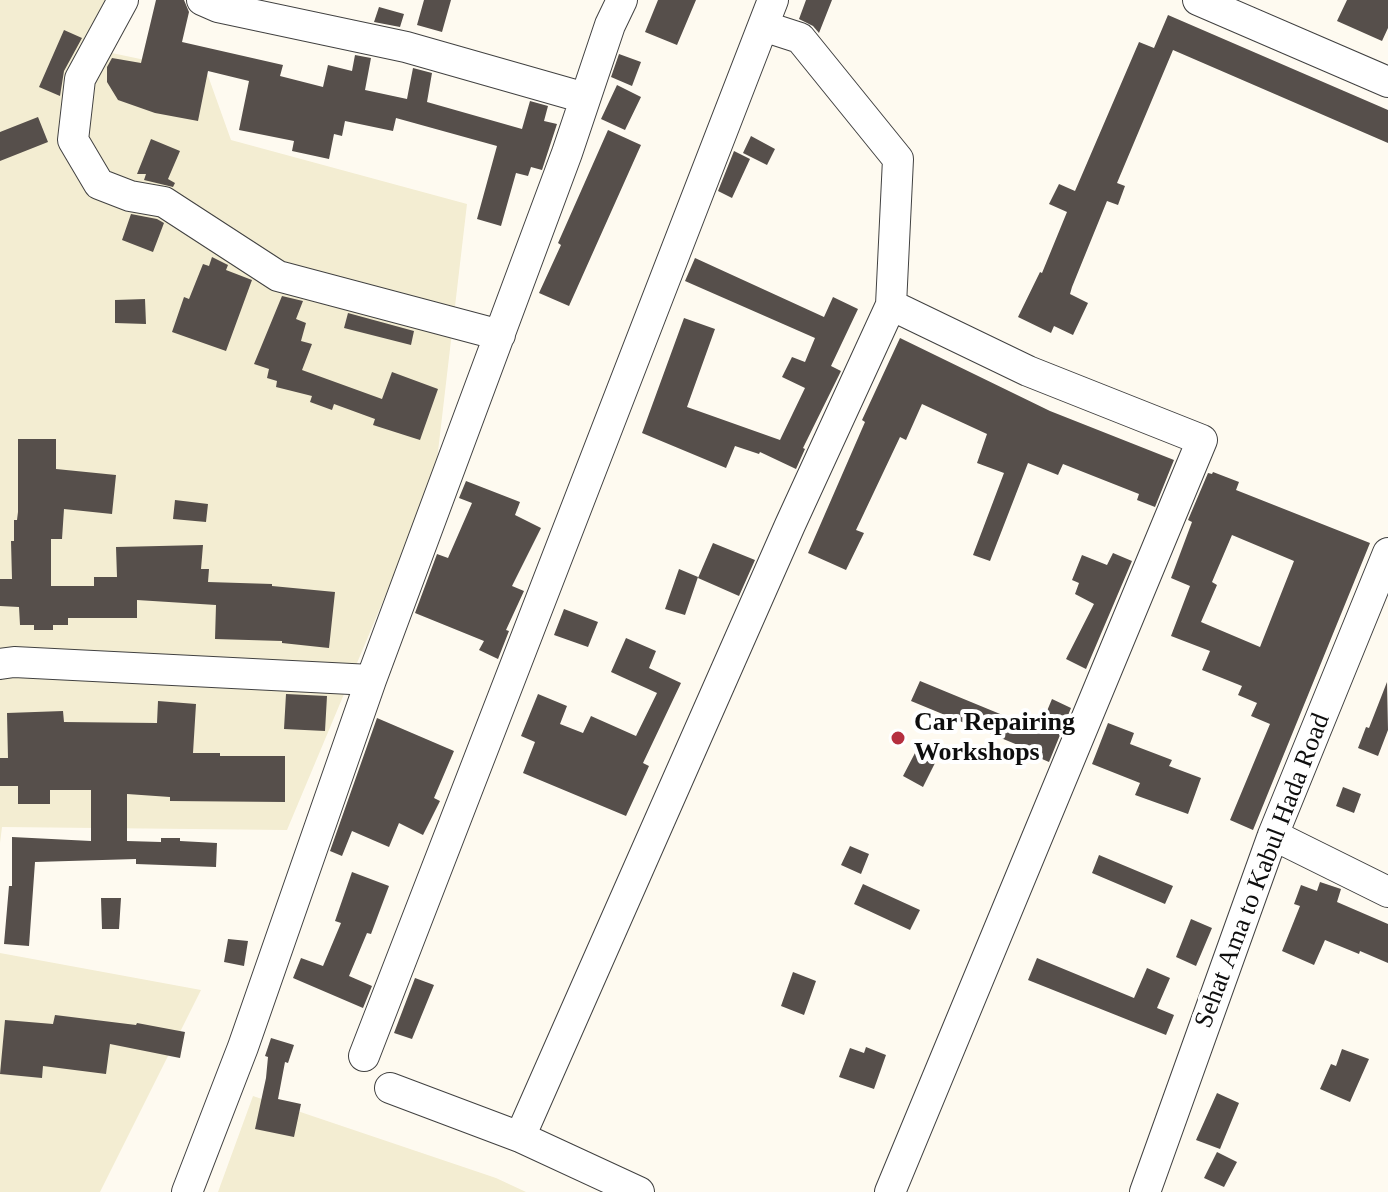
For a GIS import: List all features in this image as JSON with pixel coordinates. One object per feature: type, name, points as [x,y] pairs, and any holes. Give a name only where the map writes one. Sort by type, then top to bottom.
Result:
[{"type":"street","points":[[123,0],[80,79],[73,140],[99,184],[130,196],[164,202],[278,276],[500,335]]},
{"type":"street","points":[[202,0],[218,7],[406,47],[585,98]]},
{"type":"street","points":[[187,1192],[243,1047],[371,680],[500,335],[610,25],[622,0]]},
{"type":"street","points":[[1198,0],[1388,82]]},
{"type":"street","points":[[364,1056],[768,13],[800,38],[898,159],[891,305],[790,525],[520,1137]]},
{"type":"street","points":[[890,1192],[1202,440],[1028,371],[891,305]]},
{"type":"street","name":"Sehat Ama to Kabul Hada Road","points":[[1145,1192],[1273,835],[1388,553]]},
{"type":"street","points":[[0,664],[29,662],[371,680]]},
{"type":"street","points":[[1273,835],[1388,892]]},
{"type":"street","points":[[390,1088],[520,1137],[639,1192]]},
{"type":"shaded area","points":[[0,0],[108,0],[107,52],[207,73],[231,140],[467,204],[435,477],[287,830],[2,827],[0,843]]},
{"type":"shaded area","points":[[0,953],[201,990],[100,1192],[0,1192]]},
{"type":"shaded area","points":[[253,1096],[496,1178],[526,1192],[218,1192]]},
{"type":"building","points":[[156,0],[184,0],[189,12],[182,42],[283,65],[280,76],[323,87],[328,65],[352,71],[355,55],[371,58],[365,90],[407,99],[413,68],[432,73],[427,102],[522,129],[530,101],[548,106],[544,121],[557,124],[542,170],[531,167],[528,176],[516,173],[501,226],[477,219],[497,146],[396,118],[393,131],[345,121],[342,136],[334,134],[329,159],[292,151],[294,141],[239,130],[249,81],[208,71],[198,121],[155,113],[118,100],[107,82],[107,67],[112,58],[141,63]]},
{"type":"building","points":[[424,0],[451,0],[442,32],[417,25]]},
{"type":"building","points":[[658,0],[696,0],[677,45],[645,32]]},
{"type":"building","points":[[806,0],[832,0],[819,33],[799,19]]},
{"type":"building","points":[[1347,0],[1388,0],[1388,28],[1382,41],[1337,21]]},
{"type":"building","points":[[379,7],[404,14],[400,27],[374,22]]},
{"type":"building","points":[[1168,15],[1388,110],[1388,143],[1173,50],[1117,183],[1125,186],[1118,205],[1107,201],[1072,287],[1070,294],[1088,303],[1073,335],[1054,326],[1051,333],[1018,317],[1042,273],[1067,212],[1049,204],[1059,184],[1075,191],[1139,42],[1154,48]]},
{"type":"building","points":[[64,30],[82,38],[64,71],[60,96],[39,87]]},
{"type":"building","points":[[619,54],[641,62],[632,86],[611,77]]},
{"type":"building","points":[[617,85],[641,97],[625,130],[601,119]]},
{"type":"building","points":[[38,117],[48,142],[0,161],[0,132]]},
{"type":"building","points":[[608,130],[641,145],[569,306],[539,293]]},
{"type":"building","points":[[751,136],[775,149],[767,165],[743,153]]},
{"type":"building","points":[[151,139],[180,151],[168,179],[175,183],[173,187],[144,180],[146,174],[137,174]]},
{"type":"building","points":[[734,151],[750,159],[732,198],[718,191]]},
{"type":"building","points":[[131,214],[164,223],[153,252],[122,240]]},
{"type":"building","points":[[212,257],[228,265],[226,270],[252,280],[226,351],[172,332],[184,297],[189,299],[203,264],[209,266]]},
{"type":"building","points":[[695,258],[824,317],[833,297],[858,309],[831,366],[841,371],[803,448],[796,469],[760,452],[735,446],[726,468],[642,433],[684,318],[715,329],[687,407],[780,440],[805,388],[782,377],[792,357],[805,362],[815,338],[685,281]]},
{"type":"building","points":[[282,296],[303,301],[296,319],[306,323],[301,341],[312,344],[302,370],[382,399],[392,372],[438,389],[420,440],[373,425],[375,419],[334,404],[332,410],[310,402],[312,396],[276,387],[277,381],[267,378],[269,369],[254,364]]},
{"type":"building","points":[[145,299],[146,324],[115,323],[115,300]]},
{"type":"building","points":[[348,313],[414,331],[411,345],[344,328]]},
{"type":"building","points":[[900,338],[1050,411],[1174,460],[1155,507],[1137,500],[1139,494],[1063,464],[1058,475],[1028,463],[990,561],[973,555],[1004,473],[977,463],[987,434],[922,404],[906,440],[900,437],[856,530],[864,533],[846,570],[808,553],[865,422],[862,420]]},
{"type":"building","points":[[18,439],[56,439],[56,469],[116,475],[112,514],[64,509],[62,539],[51,539],[51,586],[94,586],[94,577],[117,577],[116,547],[203,545],[201,569],[209,569],[208,582],[272,584],[335,592],[329,648],[282,641],[215,639],[216,605],[137,600],[137,618],[68,618],[68,625],[53,625],[53,630],[34,630],[34,625],[20,625],[19,607],[0,606],[0,579],[12,579],[11,541],[14,541],[14,520],[17,520],[18,512]]},
{"type":"building","points":[[1208,473],[1239,482],[1236,490],[1370,543],[1253,830],[1230,820],[1270,724],[1251,716],[1257,703],[1238,695],[1242,686],[1202,670],[1210,651],[1171,636],[1190,586],[1171,578],[1192,522],[1188,520]],"holes":[[[1232,535],[1294,561],[1260,647],[1201,622],[1217,585],[1212,582]]]},
{"type":"building","points":[[466,481],[520,502],[515,515],[541,528],[512,586],[524,591],[506,630],[509,631],[498,659],[479,650],[484,641],[415,613],[437,554],[448,558],[472,503],[459,498]]},
{"type":"building","points":[[175,500],[208,504],[206,522],[173,519]]},
{"type":"building","points":[[713,543],[755,560],[739,596],[698,578]]},
{"type":"building","points":[[1113,553],[1132,561],[1086,669],[1066,659],[1094,604],[1075,594],[1079,583],[1072,580],[1082,555],[1107,565]]},
{"type":"building","points":[[679,569],[698,577],[685,615],[665,609]]},
{"type":"building","points":[[564,609],[598,622],[588,647],[554,635]]},
{"type":"building","points":[[626,638],[656,651],[649,668],[681,683],[643,763],[649,766],[626,816],[523,773],[535,742],[521,736],[538,694],[567,706],[560,724],[583,733],[591,716],[636,736],[657,693],[611,672]]},
{"type":"building","points":[[920,681],[1039,730],[1052,699],[1071,708],[1049,762],[1028,753],[1030,750],[911,701]]},
{"type":"building","points":[[1387,682],[1388,730],[1378,756],[1358,748]]},
{"type":"building","points":[[286,694],[327,696],[325,731],[284,729]]},
{"type":"building","points":[[158,701],[196,704],[193,753],[285,756],[285,802],[170,801],[170,797],[127,794],[127,841],[161,842],[161,838],[180,838],[180,841],[217,843],[216,867],[136,864],[136,859],[35,862],[29,946],[4,944],[9,886],[12,886],[12,837],[91,841],[91,790],[50,790],[50,804],[18,804],[18,786],[0,786],[0,758],[8,758],[7,713],[63,711],[64,722],[157,723]]},
{"type":"building","points":[[377,718],[454,751],[434,798],[440,801],[423,835],[399,823],[389,847],[352,831],[342,856],[330,851]]},
{"type":"building","points":[[1108,723],[1134,733],[1130,744],[1172,760],[1169,766],[1201,778],[1188,814],[1135,795],[1140,783],[1092,764]]},
{"type":"building","points":[[915,753],[935,763],[923,787],[903,776]]},
{"type":"building","points":[[1343,787],[1361,794],[1354,813],[1336,806]]},
{"type":"building","points":[[850,846],[869,854],[861,874],[841,865]]},
{"type":"building","points":[[1099,855],[1173,886],[1165,904],[1092,873]]},
{"type":"building","points":[[352,872],[389,886],[371,934],[367,933],[349,976],[372,986],[363,1008],[293,978],[301,958],[323,966],[341,923],[335,921]]},
{"type":"building","points":[[1320,882],[1341,889],[1337,902],[1388,924],[1388,963],[1325,940],[1314,965],[1282,951],[1300,906],[1294,904],[1301,885],[1317,891]]},
{"type":"building","points":[[863,884],[920,910],[910,930],[854,904]]},
{"type":"building","points":[[101,898],[121,898],[119,929],[102,929]]},
{"type":"building","points":[[1191,919],[1212,928],[1196,966],[1176,957]]},
{"type":"building","points":[[228,939],[248,941],[244,966],[224,962]]},
{"type":"building","points":[[1037,958],[1134,998],[1147,968],[1170,978],[1157,1008],[1174,1015],[1166,1035],[1028,980]]},
{"type":"building","points":[[793,972],[816,981],[804,1015],[781,1006]]},
{"type":"building","points":[[415,978],[434,985],[412,1039],[394,1033]]},
{"type":"building","points":[[55,1015],[137,1023],[185,1032],[180,1058],[110,1044],[106,1074],[43,1066],[42,1078],[0,1074],[5,1020],[53,1024]]},
{"type":"building","points":[[271,1038],[294,1045],[288,1063],[285,1062],[278,1099],[301,1104],[294,1137],[255,1129],[266,1078],[268,1057],[265,1056]]},
{"type":"building","points":[[866,1047],[886,1055],[874,1089],[839,1077],[850,1048],[864,1053]]},
{"type":"building","points":[[1342,1049],[1369,1059],[1350,1102],[1320,1089],[1331,1064],[1336,1066]]},
{"type":"building","points":[[1217,1093],[1239,1103],[1220,1149],[1196,1140]]},
{"type":"building","points":[[1217,1152],[1237,1162],[1224,1187],[1204,1178]]},
{"type":"place","name":"Car Repairing Workshops","points":[[898,738]]}]
